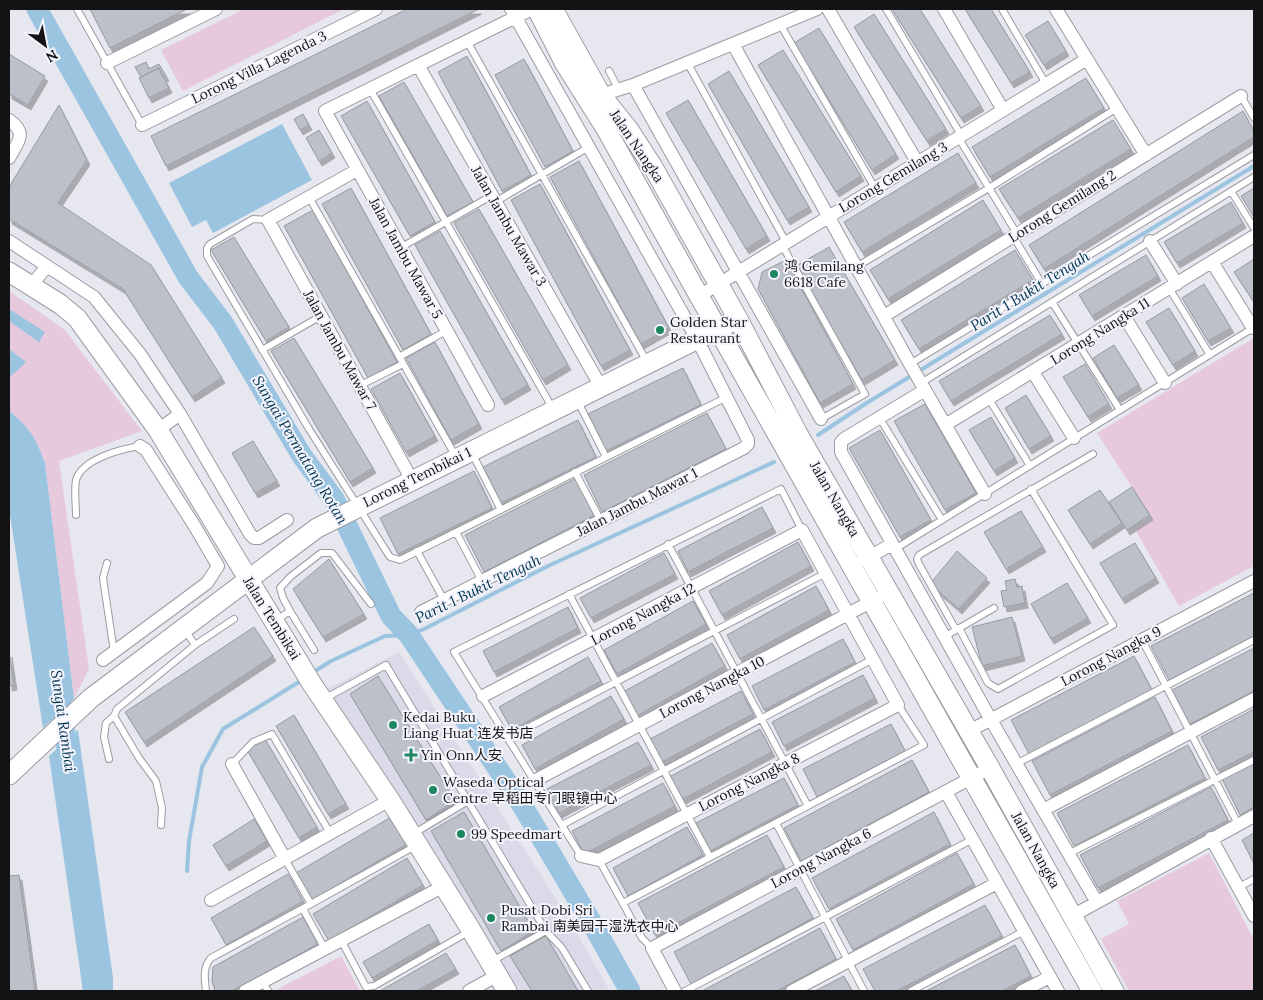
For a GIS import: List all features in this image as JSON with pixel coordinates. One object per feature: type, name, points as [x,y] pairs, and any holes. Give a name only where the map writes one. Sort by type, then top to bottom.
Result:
[{"type":"street","points":[[107,63],[216,9]]},
{"type":"street","name":"Lorong Villa Lagenda 3","points":[[142,125],[376,9]]},
{"type":"street","points":[[370,89],[467,41],[513,13],[532,9]]},
{"type":"street","name":"Jalan Nangka","points":[[537,9],[565,64],[606,129],[717,329],[1092,991]]},
{"type":"street","name":"Jalan Nangka","points":[[553,9],[610,92],[629,130],[653,167],[738,319],[798,434],[990,768],[1114,991]]},
{"type":"street","points":[[610,92],[634,84],[816,9]]},
{"type":"street","points":[[828,9],[918,162]]},
{"type":"street","points":[[944,9],[1003,110]]},
{"type":"street","points":[[1056,9],[1146,155]]},
{"type":"street","name":"Jalan Jambu Mawar 1","points":[[421,612],[744,448],[748,444],[748,437],[697,339],[513,13]]},
{"type":"street","points":[[733,44],[985,494]]},
{"type":"street","name":"Lorong Gemilang 3","points":[[699,296],[1087,59]]},
{"type":"street","name":"Jalan Jambu Mawar 3","points":[[418,65],[601,386]]},
{"type":"street","name":"Jalan Nangka","points":[[634,84],[821,419]]},
{"type":"street","name":"Jalan Jambu Mawar 5","points":[[370,89],[325,111],[488,405]]},
{"type":"street","name":"Lorong Gemilang 2","points":[[884,316],[1241,96]]},
{"type":"street","points":[[9,120],[17,126],[20,133],[19,141],[9,158]]},
{"type":"street","points":[[268,220],[357,170]]},
{"type":"street","name":"Jalan Jambu Mawar 7","points":[[268,220],[412,480]]},
{"type":"street","name":"Lorong Nangka 11","points":[[945,425],[1254,236]]},
{"type":"street","points":[[9,241],[94,297],[140,354],[180,414],[250,534],[254,538],[259,538],[287,520]]},
{"type":"street","points":[[1150,241],[1173,286]]},
{"type":"street","points":[[1212,262],[1254,328]]},
{"type":"street","points":[[31,286],[47,266]]},
{"type":"street","name":"Jalan Tembikai","points":[[9,272],[60,304],[77,318],[158,430],[174,458],[202,521],[248,580],[472,930],[507,991]]},
{"type":"street","points":[[1124,316],[1165,383]]},
{"type":"street","name":"Lorong Tembikai 1","points":[[9,775],[91,698],[317,528],[738,319]]},
{"type":"street","points":[[1033,372],[1074,438]]},
{"type":"street","name":"Jalan Nangka","points":[[918,377],[880,417],[844,439],[841,442],[840,452],[1016,764],[1096,901]]},
{"type":"street","points":[[158,430],[180,414]]},
{"type":"street","points":[[103,660],[207,583],[217,569],[202,521],[157,468],[146,450],[140,446]]},
{"type":"street","points":[[157,468],[174,458]]},
{"type":"street","points":[[802,530],[898,705]]},
{"type":"street","name":"Lorong Nangka 12","points":[[482,696],[802,530]]},
{"type":"street","points":[[852,567],[869,557],[893,547]]},
{"type":"street","name":"Lorong Nangka 9","points":[[969,731],[1254,583]]},
{"type":"street","name":"Lorong Nangka 10","points":[[534,781],[889,592]]},
{"type":"street","points":[[172,609],[184,628]]},
{"type":"street","points":[[1043,810],[1254,699]]},
{"type":"street","name":"Lorong Nangka 8","points":[[599,860],[898,705]]},
{"type":"street","points":[[232,764],[285,859]]},
{"type":"street","name":"Lorong Nangka 6","points":[[652,948],[990,768]]},
{"type":"street","points":[[946,792],[1058,991]]},
{"type":"street","points":[[212,900],[390,800]]},
{"type":"street","points":[[1072,916],[1096,901],[1254,816]]},
{"type":"street","points":[[1211,838],[1254,916]]},
{"type":"street","points":[[581,856],[599,860]]},
{"type":"street","points":[[792,991],[997,883]]},
{"type":"street","points":[[245,991],[265,986],[341,940],[444,886]]},
{"type":"street","points":[[652,948],[675,991]]},
{"type":"street","points":[[469,991],[494,968]]},
{"type":"street","points":[[1022,991],[1050,977]]},
{"type":"lane","points":[[77,9],[142,125]]},
{"type":"lane","points":[[886,9],[960,136],[1042,284]]},
{"type":"lane","points":[[1002,9],[1046,84]]},
{"type":"lane","points":[[780,24],[875,188]]},
{"type":"lane","points":[[467,41],[648,364]]},
{"type":"lane","points":[[688,62],[865,394],[821,419]]},
{"type":"lane","points":[[609,70],[610,92]]},
{"type":"lane","points":[[370,89],[554,410]]},
{"type":"lane","points":[[1241,96],[1254,118]]},
{"type":"lane","points":[[856,266],[989,188],[1118,108]]},
{"type":"lane","points":[[400,248],[445,222],[542,175],[589,147]]},
{"type":"lane","points":[[918,377],[1042,284],[1254,155]]},
{"type":"lane","points":[[918,377],[1052,302],[1254,177]]},
{"type":"lane","points":[[1232,191],[1254,228]]},
{"type":"lane","points":[[309,196],[403,364],[501,510]]},
{"type":"lane","points":[[268,220],[253,220],[207,248],[207,256],[355,508],[390,557],[400,560],[417,552],[727,397]]},
{"type":"lane","points":[[1173,286],[1210,355]]},
{"type":"lane","points":[[1052,302],[1120,410]]},
{"type":"lane","points":[[262,350],[321,316]]},
{"type":"lane","points":[[893,547],[985,494],[1254,328]]},
{"type":"lane","points":[[399,356],[446,331]]},
{"type":"lane","points":[[359,386],[403,364]]},
{"type":"lane","points":[[576,399],[606,457]]},
{"type":"lane","points":[[989,399],[1030,466]]},
{"type":"lane","points":[[880,417],[942,520]]},
{"type":"lane","points":[[76,516],[76,479],[82,468],[95,459],[130,447],[140,446]]},
{"type":"lane","points":[[1031,489],[1113,625],[998,689],[988,683],[917,559],[919,555],[1031,489],[1092,454]]},
{"type":"lane","points":[[576,472],[601,521]]},
{"type":"lane","points":[[581,856],[454,652],[781,489],[802,530]]},
{"type":"lane","points":[[456,532],[482,581]]},
{"type":"lane","points":[[668,544],[808,806]]},
{"type":"lane","points":[[417,552],[444,600]]},
{"type":"lane","points":[[314,650],[283,598],[280,588],[290,577],[321,553],[332,553],[371,604]]},
{"type":"lane","points":[[107,563],[103,578],[114,652]]},
{"type":"lane","points":[[508,738],[826,573]]},
{"type":"lane","points":[[569,594],[710,857]]},
{"type":"lane","points":[[944,637],[994,608]]},
{"type":"lane","points":[[274,621],[290,611]]},
{"type":"lane","points":[[109,759],[104,738],[106,723],[114,716],[117,709],[194,644],[234,619]]},
{"type":"lane","points":[[184,628],[194,644]]},
{"type":"lane","points":[[1142,640],[1238,824]]},
{"type":"lane","points":[[1016,764],[1254,640]]},
{"type":"lane","points":[[562,825],[762,720],[873,659]]},
{"type":"lane","points":[[313,684],[386,665],[546,931],[562,948],[588,991]]},
{"type":"lane","points":[[623,903],[924,745],[898,705]]},
{"type":"lane","points":[[114,716],[139,758],[156,781],[162,808],[161,825]]},
{"type":"lane","points":[[232,764],[253,742],[272,734],[330,834]]},
{"type":"lane","points":[[1068,854],[1254,760]]},
{"type":"lane","points":[[206,991],[204,972],[206,964],[211,958],[303,909],[415,840],[468,801]]},
{"type":"lane","points":[[776,823],[864,991]]},
{"type":"lane","points":[[686,991],[972,839]]},
{"type":"lane","points":[[285,859],[311,904]]},
{"type":"lane","points":[[599,860],[642,938],[652,948]]},
{"type":"lane","points":[[1239,887],[1254,879]]},
{"type":"lane","points":[[303,909],[325,949]]},
{"type":"lane","points":[[341,940],[366,988],[374,986],[472,930]]},
{"type":"lane","points":[[494,968],[546,931]]},
{"type":"lane","points":[[911,991],[1024,931]]},
{"type":"shaded area","points":[[244,9],[344,9],[183,91],[161,50]]},
{"type":"shaded area","points":[[9,291],[64,329],[142,431],[59,461],[89,669],[74,699],[45,463],[32,434],[9,411]]},
{"type":"shaded area","points":[[1254,338],[1254,566],[1179,606],[1136,531],[1153,520],[1097,433]]},
{"type":"shaded area","points":[[399,652],[570,921],[610,991],[487,991],[509,980],[325,690]]},
{"type":"shaded area","points":[[1209,853],[1254,940],[1254,991],[1129,991],[1101,939],[1129,924],[1117,901]]},
{"type":"shaded area","points":[[341,956],[360,991],[280,991],[278,989]]},
{"type":"water","points":[[282,124],[312,180],[213,233],[206,220],[192,227],[169,183]]},
{"type":"water","points":[[9,309],[45,332],[39,342],[9,321]]},
{"type":"water","points":[[9,349],[26,362],[9,378]]},
{"type":"water","points":[[9,411],[32,434],[45,463],[74,699],[43,728],[9,509]]},
{"type":"water","points":[[78,730],[113,978],[113,991],[83,991],[49,756]]},
{"type":"building","points":[[90,9],[187,9],[110,48]]},
{"type":"building","points":[[407,9],[479,9],[166,166],[151,136]]},
{"type":"building","points":[[892,9],[920,9],[981,106],[961,118]]},
{"type":"building","points":[[965,9],[991,9],[1030,72],[1011,83]]},
{"type":"building","points":[[874,14],[946,129],[927,141],[854,27]]},
{"type":"building","points":[[1048,21],[1066,51],[1044,65],[1025,35]]},
{"type":"building","points":[[819,28],[896,154],[872,170],[794,43]]},
{"type":"building","points":[[783,50],[861,176],[836,192],[758,65]]},
{"type":"building","points":[[9,54],[45,76],[28,105],[9,94]]},
{"type":"building","points":[[467,56],[531,175],[502,191],[438,72]]},
{"type":"building","points":[[524,59],[573,151],[545,167],[495,75]]},
{"type":"building","points":[[146,62],[149,69],[159,64],[166,76],[163,77],[159,68],[141,77],[135,67]]},
{"type":"building","points":[[159,68],[169,88],[149,98],[139,78]]},
{"type":"building","points":[[729,71],[809,207],[787,220],[708,84]]},
{"type":"building","points":[[1086,78],[1104,108],[990,177],[972,147]]},
{"type":"building","points":[[404,82],[473,202],[447,216],[379,96]]},
{"type":"building","points":[[688,100],[767,236],[746,249],[666,113]]},
{"type":"building","points":[[367,101],[435,222],[410,236],[341,116]]},
{"type":"building","points":[[59,105],[87,160],[58,203],[151,265],[222,378],[192,397],[123,289],[9,219],[9,187]]},
{"type":"building","points":[[1243,111],[1254,131],[1254,137],[1044,269],[1029,245]]},
{"type":"building","points":[[303,114],[309,125],[300,130],[294,119]]},
{"type":"building","points":[[1113,120],[1131,149],[1018,218],[999,189]]},
{"type":"building","points":[[319,130],[332,153],[319,161],[306,138]]},
{"type":"building","points":[[958,153],[976,183],[862,252],[844,222]]},
{"type":"building","points":[[579,161],[669,328],[641,344],[550,177]]},
{"type":"building","points":[[540,184],[630,350],[601,366],[511,200]]},
{"type":"building","points":[[351,188],[431,334],[403,350],[322,204]]},
{"type":"building","points":[[1254,188],[1254,217],[1241,196]]},
{"type":"building","points":[[983,200],[1001,230],[888,299],[870,270]]},
{"type":"building","points":[[1231,202],[1243,223],[1177,263],[1164,242]]},
{"type":"building","points":[[479,209],[568,365],[543,380],[454,223]]},
{"type":"building","points":[[313,210],[397,362],[368,378],[284,226]]},
{"type":"building","points":[[440,231],[528,385],[502,400],[415,245]]},
{"type":"building","points":[[234,237],[289,327],[266,341],[211,250]]},
{"type":"building","points":[[829,247],[895,360],[862,380],[796,266]]},
{"type":"building","points":[[1015,250],[1033,280],[919,349],[901,320]]},
{"type":"building","points":[[1146,255],[1158,276],[1092,316],[1079,295]]},
{"type":"building","points":[[1254,259],[1254,302],[1234,272]]},
{"type":"building","points":[[786,260],[853,384],[820,403],[758,289],[762,272]]},
{"type":"building","points":[[1204,284],[1231,328],[1208,341],[1182,298]]},
{"type":"building","points":[[1169,308],[1195,351],[1173,365],[1146,322]]},
{"type":"building","points":[[1050,315],[1062,334],[951,401],[939,381]]},
{"type":"building","points":[[294,338],[373,468],[350,482],[271,351]]},
{"type":"building","points":[[435,342],[479,424],[451,440],[406,358]]},
{"type":"building","points":[[1114,345],[1139,385],[1117,398],[1093,358]]},
{"type":"building","points":[[1085,364],[1109,404],[1088,417],[1063,377]]},
{"type":"building","points":[[683,368],[701,405],[606,451],[588,414]]},
{"type":"building","points":[[400,373],[435,436],[406,452],[371,389]]},
{"type":"building","points":[[1026,395],[1051,436],[1029,449],[1005,408]]},
{"type":"building","points":[[925,404],[976,493],[945,510],[894,421]]},
{"type":"building","points":[[707,413],[726,449],[602,512],[584,475]]},
{"type":"building","points":[[991,417],[1015,458],[994,471],[969,430]]},
{"type":"building","points":[[578,420],[596,457],[501,503],[483,467]]},
{"type":"building","points":[[880,430],[931,520],[900,537],[849,448]]},
{"type":"building","points":[[253,441],[277,481],[255,493],[232,453]]},
{"type":"building","points":[[474,471],[492,508],[398,554],[380,518]]},
{"type":"building","points":[[576,478],[595,515],[484,572],[465,535]]},
{"type":"building","points":[[1132,487],[1150,515],[1127,530],[1109,502]]},
{"type":"building","points":[[1100,490],[1122,523],[1090,544],[1068,510]]},
{"type":"building","points":[[762,507],[773,528],[688,572],[678,551]]},
{"type":"building","points":[[1021,511],[1043,547],[1006,569],[984,532]]},
{"type":"building","points":[[798,542],[811,566],[722,615],[709,591]]},
{"type":"building","points":[[1135,543],[1156,578],[1122,599],[1100,563]]},
{"type":"building","points":[[957,551],[987,578],[959,609],[930,584]]},
{"type":"building","points":[[664,553],[675,574],[591,618],[580,598]]},
{"type":"building","points":[[329,559],[364,614],[323,637],[293,589]]},
{"type":"building","points":[[1015,579],[1017,587],[1022,586],[1025,603],[1004,607],[1001,591],[1007,590],[1005,581]]},
{"type":"building","points":[[1067,583],[1088,618],[1051,639],[1031,604]]},
{"type":"building","points":[[816,586],[829,610],[740,659],[727,635]]},
{"type":"building","points":[[1254,593],[1254,636],[1169,680],[1151,646]]},
{"type":"building","points":[[693,601],[706,624],[617,674],[604,650]]},
{"type":"building","points":[[568,607],[578,628],[494,672],[483,651]]},
{"type":"building","points":[[1012,617],[1022,656],[982,666],[972,627]]},
{"type":"building","points":[[254,627],[273,656],[144,742],[125,712]]},
{"type":"building","points":[[843,639],[855,662],[764,710],[752,686]]},
{"type":"building","points":[[712,643],[725,666],[637,716],[623,692]]},
{"type":"building","points":[[1254,648],[1254,691],[1190,724],[1172,690]]},
{"type":"building","points":[[9,652],[14,685],[9,686]]},
{"type":"building","points":[[1134,656],[1152,690],[1029,754],[1011,720]]},
{"type":"building","points":[[588,657],[601,681],[512,730],[499,707]]},
{"type":"building","points":[[863,675],[875,698],[784,746],[772,722]]},
{"type":"building","points":[[378,676],[455,801],[426,820],[350,694]]},
{"type":"building","points":[[741,691],[753,714],[662,762],[650,739]]},
{"type":"building","points":[[611,696],[624,719],[535,769],[522,745]]},
{"type":"building","points":[[1155,697],[1172,731],[1050,795],[1032,761]]},
{"type":"building","points":[[1254,709],[1254,752],[1218,770],[1201,737]]},
{"type":"building","points":[[294,715],[346,804],[328,814],[276,726]]},
{"type":"building","points":[[891,724],[905,751],[817,797],[803,769]]},
{"type":"building","points":[[760,729],[772,752],[681,800],[669,777]]},
{"type":"building","points":[[265,739],[317,827],[299,838],[247,750]]},
{"type":"building","points":[[638,742],[651,765],[559,813],[547,789]]},
{"type":"building","points":[[1188,745],[1205,778],[1074,846],[1057,813]]},
{"type":"building","points":[[912,760],[929,792],[801,861],[784,828]]},
{"type":"building","points":[[1254,763],[1254,807],[1240,815],[1222,779]]},
{"type":"building","points":[[784,778],[798,805],[710,851],[696,823]]},
{"type":"building","points":[[663,783],[675,806],[584,854],[572,831]]},
{"type":"building","points":[[1211,787],[1228,820],[1098,888],[1080,855]]},
{"type":"building","points":[[464,812],[534,931],[501,951],[431,831]]},
{"type":"building","points":[[934,812],[950,844],[829,909],[812,878]]},
{"type":"building","points":[[391,817],[407,844],[312,900],[296,873]]},
{"type":"building","points":[[254,819],[267,841],[226,866],[213,845]]},
{"type":"building","points":[[687,827],[703,855],[628,896],[613,868]]},
{"type":"building","points":[[1254,833],[1254,864],[1242,840]]},
{"type":"building","points":[[767,835],[784,867],[655,935],[638,903]]},
{"type":"building","points":[[957,853],[974,884],[853,950],[836,919]]},
{"type":"building","points":[[407,858],[423,885],[329,941],[313,914]]},
{"type":"building","points":[[288,874],[303,901],[226,945],[211,918]]},
{"type":"building","points":[[19,875],[35,991],[9,991],[9,876]]},
{"type":"building","points":[[796,887],[813,918],[691,984],[674,952]]},
{"type":"building","points":[[985,905],[1002,936],[897,991],[875,991],[863,969]]},
{"type":"building","points":[[303,917],[318,944],[232,991],[215,991],[212,981],[213,967]]},
{"type":"building","points":[[429,924],[438,940],[372,978],[363,962]]},
{"type":"building","points":[[820,928],[836,959],[777,991],[702,991]]},
{"type":"building","points":[[546,936],[578,991],[532,991],[510,956]]},
{"type":"building","points":[[1015,945],[1031,976],[1002,991],[926,991]]},
{"type":"building","points":[[446,953],[456,969],[417,991],[380,991]]},
{"type":"building","points":[[844,976],[852,991],[815,991]]},
{"type":"waterway","name":"Sungai Permatang Rotan","points":[[37,9],[188,277],[223,323],[302,456],[334,499],[391,616],[409,635],[522,805],[630,991]]},
{"type":"waterway","name":"Parit 1 Bukit Tengah","points":[[818,435],[865,404],[1254,166]]},
{"type":"waterway","name":"Parit 1 Bukit Tengah","points":[[312,673],[331,661],[385,636],[409,635],[424,629],[548,566],[774,462]]},
{"type":"waterway","name":"Parit 1 Bukit Tengah","points":[[187,871],[189,841],[202,767],[223,729],[302,680]]},
{"type":"waterway","name":"Sungai Rambai","points":[[61,706],[70,770]]},
{"type":"place","name":"鸿 Gemilang 6618 Cafe","points":[[774,274]]},
{"type":"place","name":"Golden Star Restaurant","points":[[660,330]]},
{"type":"place","name":"Kedai Buku Liang Huat 连发书店","points":[[393,725]]},
{"type":"place","name":"Yin Onn人安","points":[[411,755]]},
{"type":"place","name":"Waseda Optical Centre 早稻田专门眼镜中心","points":[[433,790]]},
{"type":"place","name":"99 Speedmart","points":[[461,834]]},
{"type":"place","name":"Pusat Dobi Sri Rambai 南美园干湿洗衣中心","points":[[491,918]]}]
